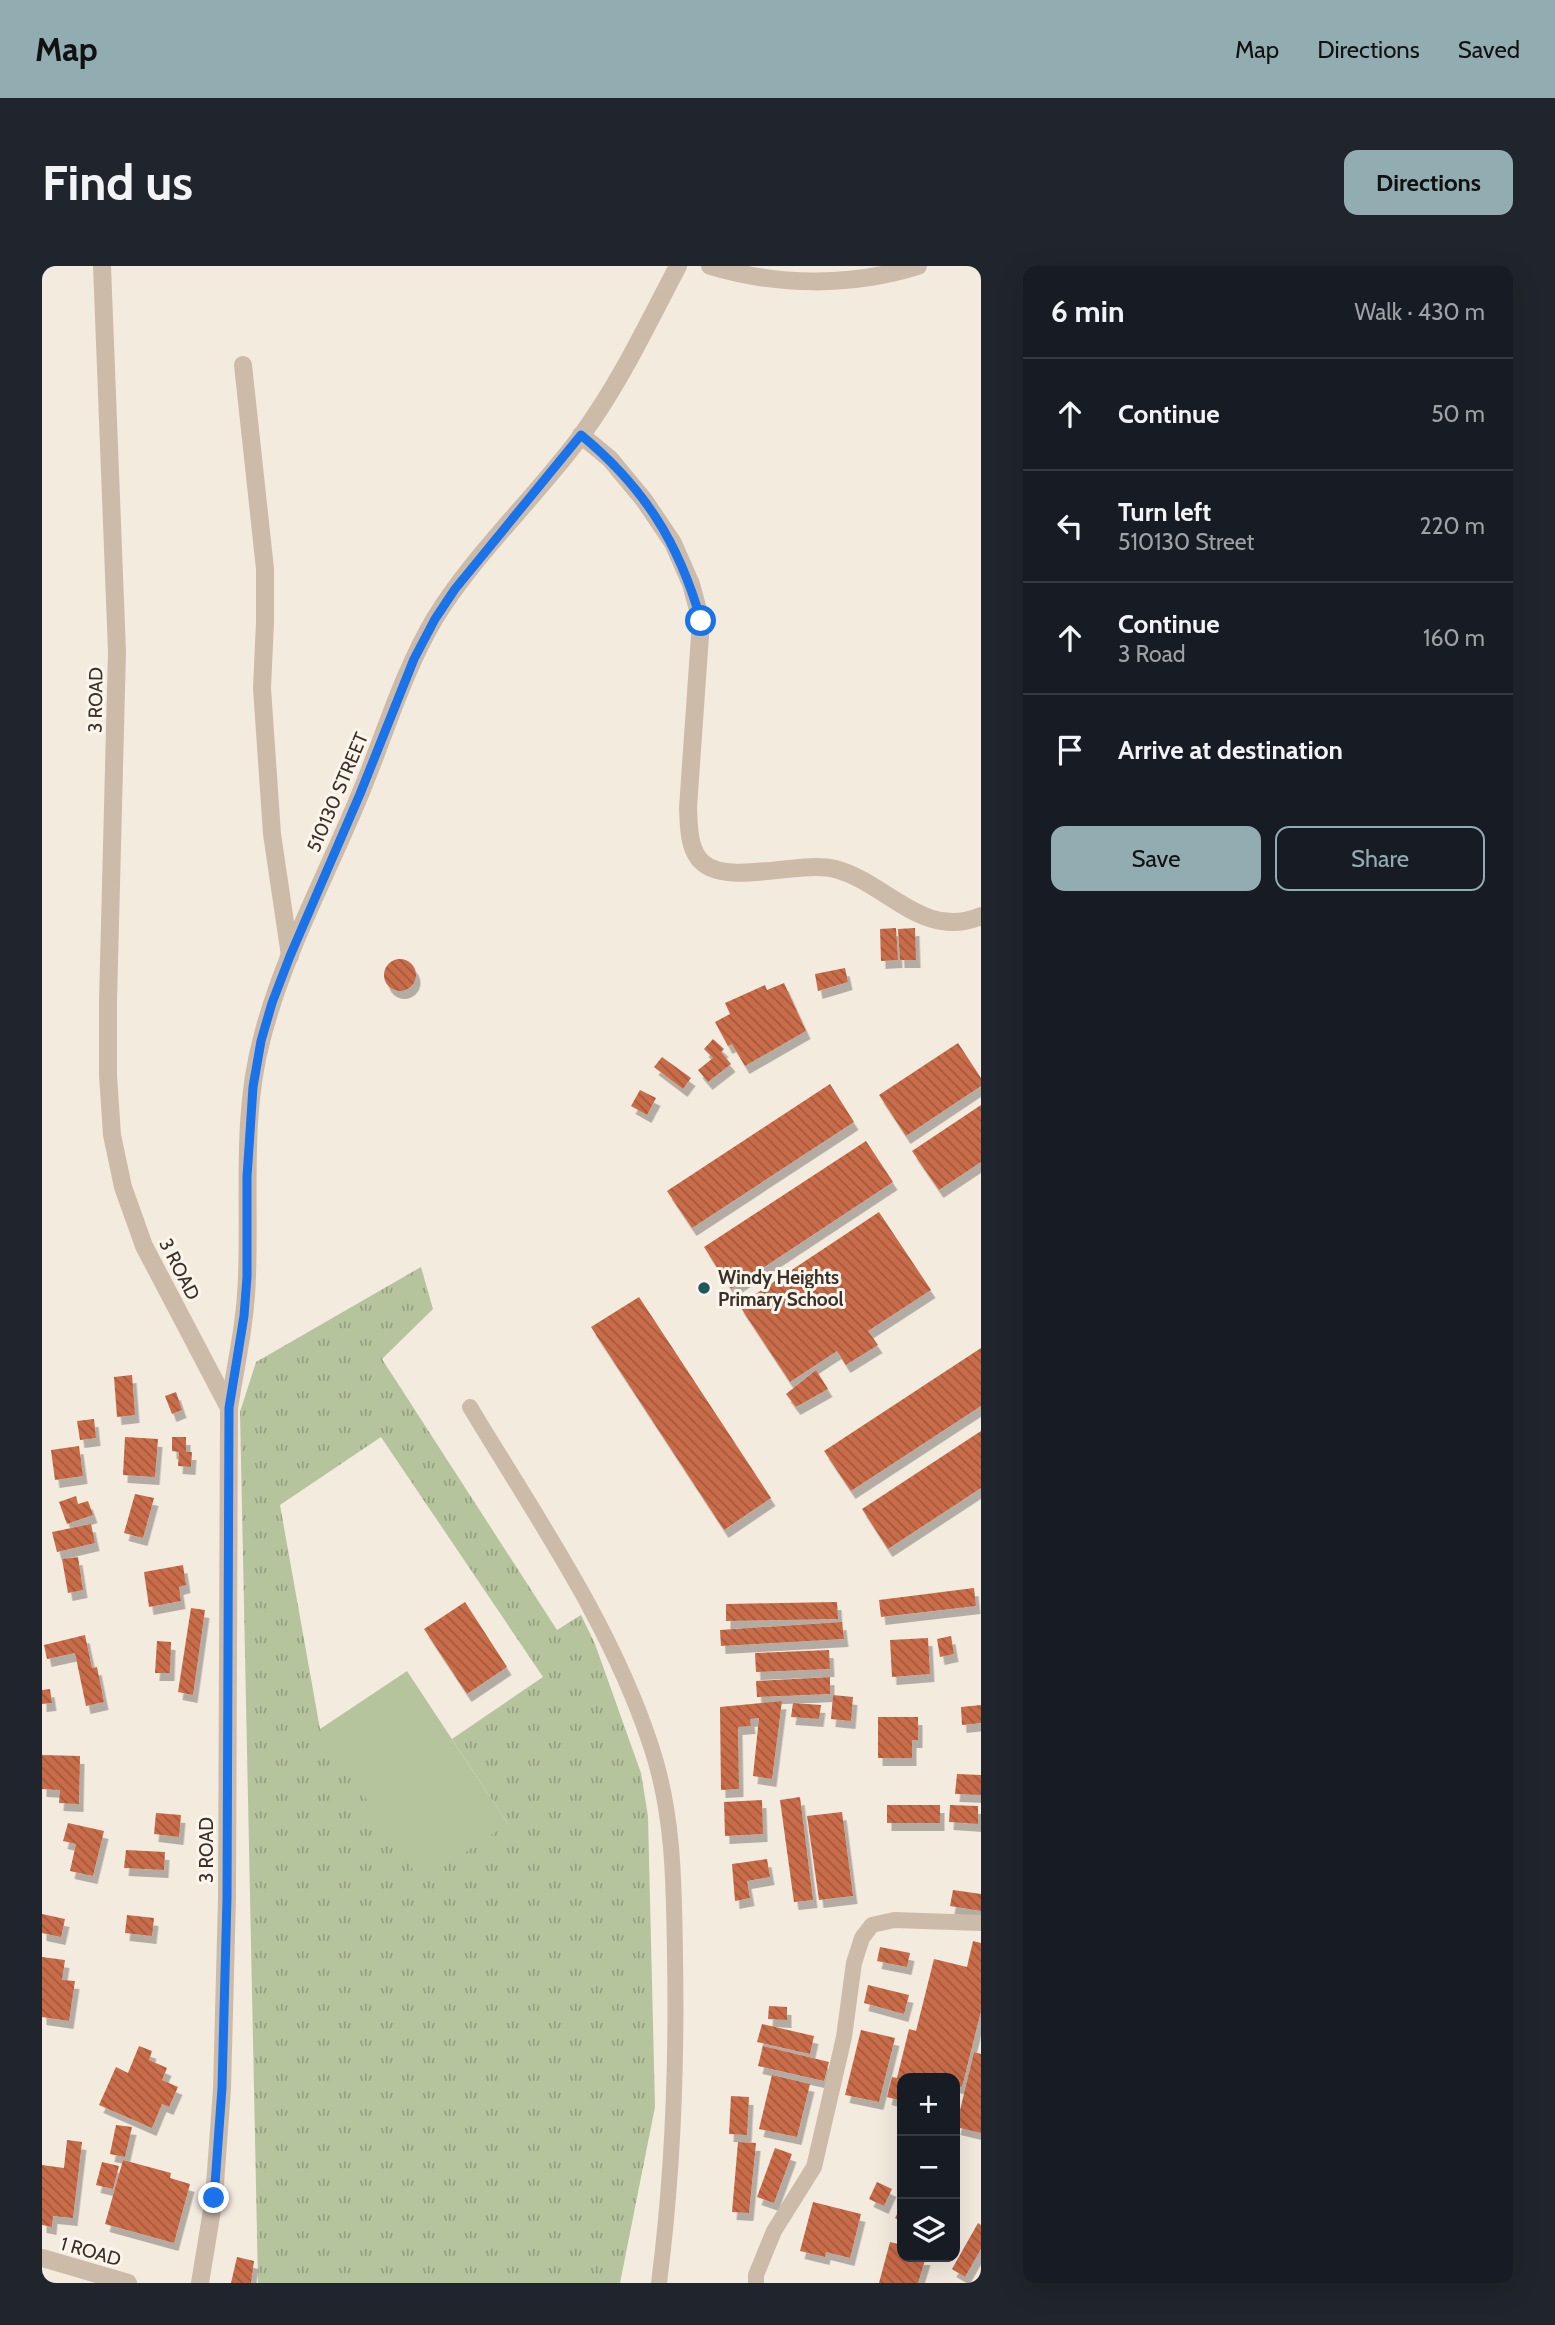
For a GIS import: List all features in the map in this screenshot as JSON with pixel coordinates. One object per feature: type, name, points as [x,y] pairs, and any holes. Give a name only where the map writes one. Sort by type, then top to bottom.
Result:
[{"type":"street","name":"3 ROAD","points":[[103,266],[117,652],[108,1001],[108,1075],[112,1135],[123,1186],[144,1246],[229,1408],[227,1885],[222,2088],[214,2198],[200,2283]]},
{"type":"street","name":"510130 STREET","points":[[229,1408],[244,1316],[247,1277],[247,1177],[253,1087],[261,1041],[290,956],[360,794],[414,659],[435,619],[470,571],[581,435],[614,387],[678,266]]},
{"type":"street","points":[[710,266],[791,281],[841,282],[897,273],[918,266]]},
{"type":"street","points":[[243,365],[257,518],[265,569],[262,688],[272,834],[290,956]]},
{"type":"street","points":[[581,435],[610,459],[644,500],[673,543],[691,584],[701,621],[688,808],[690,837],[695,852],[704,864],[737,873],[814,866],[835,869],[855,877],[897,903],[933,919],[949,924],[964,924],[981,916]]},
{"type":"street","name":"1 ROAD","points":[[42,2258],[128,2283]]},
{"type":"lane","points":[[470,1407],[604,1630],[652,1747],[663,1791],[670,1837],[674,1895],[677,2043],[668,2213],[659,2283]]},
{"type":"lane","points":[[756,2283],[774,2231],[814,2167],[844,2037],[853,1963],[862,1938],[872,1925],[894,1920],[981,1923]]},
{"type":"green space","points":[[421,1267],[433,1309],[382,1359],[557,1630],[581,1615],[595,1644],[641,1773],[648,1816],[655,2107],[620,2283],[258,2283],[240,1412],[256,1362]],"holes":[[[381,1437],[543,1677],[452,1739],[508,1824],[320,1729],[280,1505]]]},
{"type":"green space","points":[[407,1671],[508,1824],[421,1882],[320,1729]]},
{"type":"building","points":[[896,928],[898,960],[881,961],[880,929]]},
{"type":"building","points":[[915,928],[916,960],[900,960],[898,929]]},
{"type":"building","points":[[400,959],[411,964],[416,975],[411,986],[400,991],[389,986],[384,975],[389,964]]},
{"type":"building","points":[[845,968],[848,982],[818,991],[815,974]]},
{"type":"building","points":[[784,983],[806,1031],[745,1066],[732,1044],[728,1046],[715,1022],[730,1014],[725,1003],[765,985],[767,990]]},
{"type":"building","points":[[713,1039],[724,1049],[721,1052],[731,1064],[708,1082],[698,1070],[713,1058],[704,1049]]},
{"type":"building","points":[[958,1043],[981,1078],[981,1086],[906,1136],[879,1095]]},
{"type":"building","points":[[662,1057],[691,1078],[683,1089],[654,1067]]},
{"type":"building","points":[[830,1084],[854,1122],[692,1228],[667,1191]]},
{"type":"building","points":[[640,1090],[656,1098],[647,1115],[631,1106]]},
{"type":"building","points":[[981,1105],[981,1162],[939,1190],[912,1151]]},
{"type":"building","points":[[866,1141],[893,1182],[731,1289],[704,1247]]},
{"type":"building","points":[[879,1212],[931,1290],[868,1331],[878,1345],[846,1365],[837,1351],[790,1382],[739,1305]]},
{"type":"building","points":[[639,1297],[771,1498],[724,1530],[591,1327]]},
{"type":"building","points":[[981,1348],[981,1406],[851,1491],[824,1451]]},
{"type":"building","points":[[816,1370],[828,1389],[796,1407],[786,1394]]},
{"type":"building","points":[[132,1375],[135,1415],[117,1417],[114,1377]]},
{"type":"building","points":[[176,1392],[182,1410],[172,1414],[165,1396]]},
{"type":"building","points":[[94,1419],[96,1438],[80,1440],[77,1421]]},
{"type":"building","points":[[981,1431],[981,1488],[888,1549],[862,1509]]},
{"type":"building","points":[[125,1437],[158,1439],[155,1477],[123,1475]]},
{"type":"building","points":[[172,1437],[186,1437],[186,1452],[192,1452],[191,1467],[178,1466],[179,1452],[172,1451]]},
{"type":"building","points":[[79,1446],[83,1476],[55,1480],[51,1450]]},
{"type":"building","points":[[135,1494],[154,1498],[143,1538],[124,1533]]},
{"type":"building","points":[[76,1496],[78,1504],[88,1501],[93,1515],[67,1524],[59,1502]]},
{"type":"building","points":[[91,1524],[95,1543],[57,1552],[52,1532]]},
{"type":"building","points":[[78,1557],[83,1590],[68,1593],[62,1559]]},
{"type":"building","points":[[183,1565],[186,1585],[179,1587],[181,1601],[149,1607],[144,1572]]},
{"type":"building","points":[[974,1588],[976,1606],[881,1617],[879,1600]]},
{"type":"building","points":[[465,1602],[507,1667],[467,1694],[424,1629]]},
{"type":"building","points":[[837,1602],[838,1619],[726,1621],[726,1604]]},
{"type":"building","points":[[191,1608],[205,1610],[193,1695],[178,1692]]},
{"type":"building","points":[[842,1622],[844,1639],[721,1646],[720,1630]]},
{"type":"building","points":[[85,1635],[92,1668],[97,1667],[104,1702],[86,1706],[75,1653],[47,1659],[44,1645]]},
{"type":"building","points":[[951,1636],[954,1654],[940,1657],[937,1639]]},
{"type":"building","points":[[928,1638],[930,1674],[892,1677],[890,1640]]},
{"type":"building","points":[[157,1641],[171,1642],[170,1673],[155,1673]]},
{"type":"building","points":[[829,1650],[830,1669],[756,1672],[755,1653]]},
{"type":"building","points":[[830,1677],[830,1694],[757,1697],[756,1681]]},
{"type":"building","points":[[50,1689],[52,1703],[42,1704],[42,1690]]},
{"type":"building","points":[[833,1695],[853,1697],[851,1721],[831,1719]]},
{"type":"building","points":[[782,1701],[772,1779],[753,1776],[759,1718],[750,1719],[751,1726],[738,1727],[739,1789],[721,1790],[720,1707]]},
{"type":"building","points":[[793,1703],[821,1705],[819,1719],[791,1717]]},
{"type":"building","points":[[981,1705],[981,1723],[962,1725],[961,1707]]},
{"type":"building","points":[[878,1717],[918,1717],[918,1740],[912,1740],[912,1758],[878,1758]]},
{"type":"building","points":[[42,1755],[80,1756],[79,1804],[59,1803],[60,1790],[42,1789]]},
{"type":"building","points":[[957,1774],[981,1775],[981,1795],[955,1794]]},
{"type":"building","points":[[800,1797],[813,1900],[794,1902],[780,1800]]},
{"type":"building","points":[[762,1800],[763,1834],[725,1836],[724,1802]]},
{"type":"building","points":[[887,1805],[940,1805],[940,1823],[887,1823]]},
{"type":"building","points":[[950,1805],[978,1806],[978,1824],[949,1822]]},
{"type":"building","points":[[842,1812],[853,1896],[819,1900],[807,1816]]},
{"type":"building","points":[[156,1813],[181,1815],[179,1837],[154,1834]]},
{"type":"building","points":[[68,1823],[104,1831],[93,1876],[70,1871],[76,1844],[63,1841]]},
{"type":"building","points":[[126,1850],[165,1852],[164,1870],[124,1868]]},
{"type":"building","points":[[767,1859],[770,1877],[747,1881],[750,1898],[735,1901],[732,1864]]},
{"type":"building","points":[[953,1890],[981,1894],[981,1911],[950,1906]]},
{"type":"building","points":[[42,1914],[65,1919],[61,1937],[42,1933]]},
{"type":"building","points":[[127,1915],[154,1918],[152,1936],[125,1933]]},
{"type":"building","points":[[973,1941],[981,1943],[981,2011],[962,2087],[960,2073],[898,2073],[909,2029],[916,2031],[934,1959],[967,1967]]},
{"type":"building","points":[[880,1947],[910,1953],[907,1967],[877,1961]]},
{"type":"building","points":[[42,1957],[65,1960],[62,1980],[75,1981],[69,2021],[42,2017]]},
{"type":"building","points":[[868,1985],[909,1995],[904,2014],[864,2003]]},
{"type":"building","points":[[769,2006],[787,2007],[787,2020],[768,2019]]},
{"type":"building","points":[[762,2024],[814,2036],[810,2054],[757,2042]]},
{"type":"building","points":[[861,2030],[895,2038],[879,2102],[845,2095]]},
{"type":"building","points":[[139,2046],[152,2051],[149,2060],[167,2068],[162,2080],[178,2087],[169,2107],[162,2104],[152,2128],[99,2105],[116,2067],[128,2073]]},
{"type":"building","points":[[763,2046],[829,2062],[824,2081],[758,2066]]},
{"type":"building","points":[[974,2052],[981,2054],[981,2133],[960,2128],[960,2110]]},
{"type":"building","points":[[772,2075],[810,2084],[797,2137],[759,2129]]},
{"type":"building","points":[[892,2077],[897,2078],[897,2100],[887,2097]]},
{"type":"building","points":[[731,2096],[749,2097],[747,2135],[729,2134]]},
{"type":"building","points":[[116,2125],[132,2127],[125,2157],[110,2154]]},
{"type":"building","points":[[67,2140],[82,2142],[73,2218],[53,2216],[52,2227],[42,2225],[42,2165],[64,2168]]},
{"type":"building","points":[[738,2142],[756,2143],[749,2213],[732,2212]]},
{"type":"building","points":[[775,2148],[792,2154],[774,2203],[757,2197]]},
{"type":"building","points":[[123,2160],[171,2173],[170,2178],[190,2184],[174,2243],[105,2224]]},
{"type":"building","points":[[102,2162],[119,2166],[113,2189],[96,2185]]},
{"type":"building","points":[[877,2182],[892,2189],[884,2206],[869,2199]]},
{"type":"building","points":[[813,2202],[861,2214],[850,2258],[826,2252],[825,2257],[800,2251]]},
{"type":"building","points":[[978,2223],[981,2225],[981,2249],[965,2277],[952,2269],[956,2262],[960,2262],[960,2255]]},
{"type":"building","points":[[890,2242],[897,2244],[897,2262],[924,2262],[918,2283],[879,2283]]},
{"type":"building","points":[[237,2257],[254,2261],[251,2283],[231,2283]]},
{"type":"place","name":"Windy Heights Primary School","points":[[704,1288]]},
{"type":"route","points":[[214,2198],[222,2088],[227,1898],[229,1408],[244,1316],[247,1277],[247,1177],[253,1087],[261,1041],[272,1003],[414,659],[435,619],[455,589],[542,486],[581,435],[610,459],[644,500],[673,543],[691,584],[701,621]]}]
